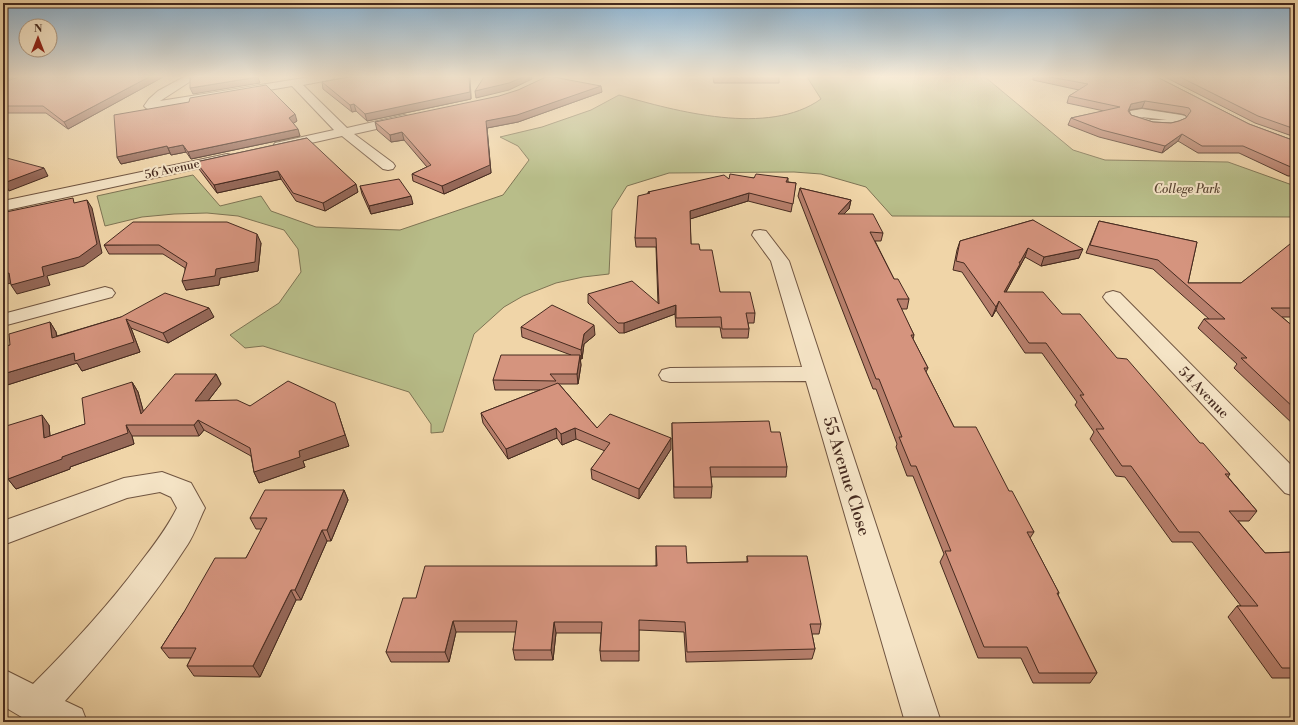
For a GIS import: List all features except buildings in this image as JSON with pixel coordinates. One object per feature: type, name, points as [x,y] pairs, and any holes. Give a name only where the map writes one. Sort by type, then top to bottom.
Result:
[{"type":"street","points":[[323,111],[345,132],[388,166]]},
{"type":"street","points":[[267,149],[418,116]]},
{"type":"street","points":[[1182,119],[1196,119]]},
{"type":"street","name":"56 Avenue","points":[[3,206],[237,156]]},
{"type":"street","name":"55 Avenue Close","points":[[760,235],[780,261],[923,722]]},
{"type":"street","points":[[3,320],[105,293]]},
{"type":"street","name":"54 Avenue","points":[[1113,297],[1295,486]]},
{"type":"street","points":[[670,375],[816,374]]},
{"type":"street","points":[[3,533],[124,488],[162,482],[182,490],[191,508],[178,535],[133,595],[92,647],[36,706]]},
{"type":"street","points":[[3,686],[36,706],[69,722]]},
{"type":"green space","name":"College Park","points":[[589,111],[682,111],[722,117],[749,119],[775,117],[796,111],[1026,111],[1073,150],[1105,160],[1228,162],[1295,186],[1295,217],[892,216],[866,187],[821,174],[794,172],[669,173],[627,186],[612,210],[609,274],[583,277],[556,283],[523,296],[504,307],[474,334],[443,432],[431,433],[431,424],[409,392],[263,346],[245,348],[230,335],[279,303],[301,272],[298,249],[284,230],[238,216],[207,213],[142,217],[105,226],[97,196],[193,175],[220,206],[261,196],[271,211],[316,227],[400,230],[503,195],[529,160],[518,146],[500,137],[542,127]]}]
